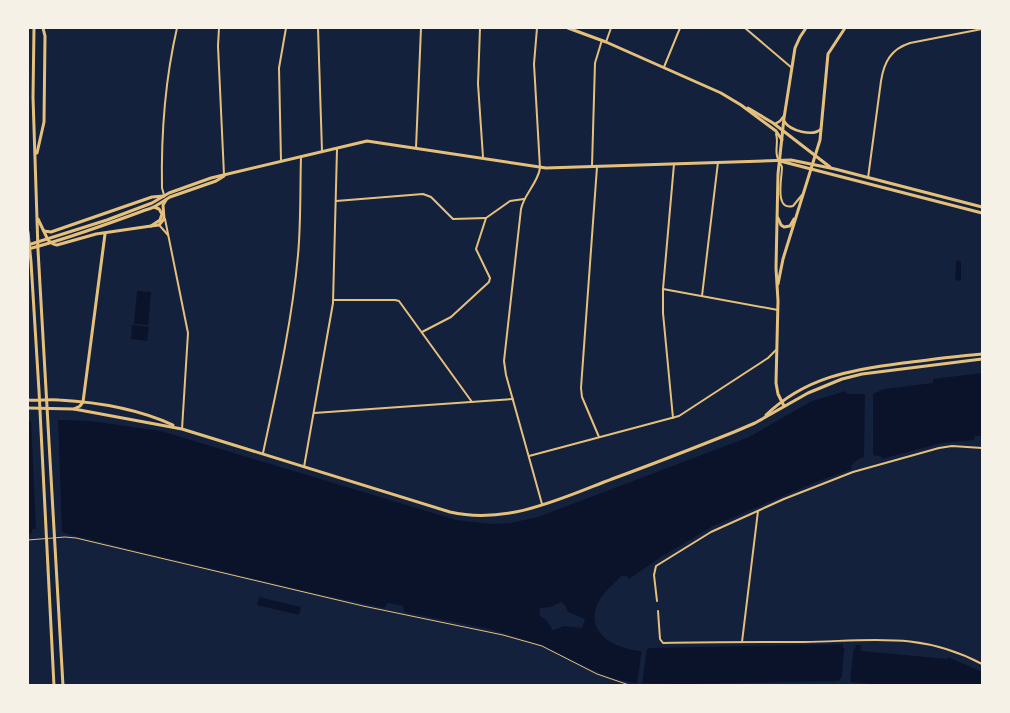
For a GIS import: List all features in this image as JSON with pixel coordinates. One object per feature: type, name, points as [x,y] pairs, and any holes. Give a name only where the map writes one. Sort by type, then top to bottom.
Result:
[{"type":"main road","points":[[34,28],[33,78],[38,250],[62,686]]},
{"type":"main road","points":[[35,160],[44,122],[45,36],[43,28]]},
{"type":"main road","points":[[568,28],[604,41],[664,67],[757,112],[835,169]]},
{"type":"main road","points":[[784,406],[781,402],[776,383],[778,287],[776,268],[780,161],[785,112],[796,43],[806,28]]},
{"type":"main road","points":[[778,287],[783,259],[816,156],[822,127],[828,54],[846,28]]},
{"type":"main road","points":[[741,105],[780,135],[782,143]]},
{"type":"main road","points":[[28,245],[152,203],[211,178],[368,141],[540,168],[791,160],[835,169],[982,206]]},
{"type":"main road","points":[[780,161],[982,213]]},
{"type":"main road","points":[[37,212],[41,227],[48,240],[57,245],[89,236],[157,224],[165,218],[163,205],[166,197]]},
{"type":"main road","points":[[28,249],[67,238],[154,208],[166,197]]},
{"type":"main road","points":[[41,227],[44,231],[50,232],[152,198],[166,197]]},
{"type":"main road","points":[[154,208],[162,214],[157,224]]},
{"type":"main road","points":[[777,215],[781,225],[786,227],[791,224],[797,214]]},
{"type":"main road","points":[[28,232],[54,686]]},
{"type":"main road","points":[[74,409],[80,406],[82,402],[105,234]]},
{"type":"main road","points":[[762,419],[781,402],[806,387],[841,373],[982,354]]},
{"type":"main road","points":[[28,408],[74,409],[181,429],[458,514],[479,516],[506,514],[542,505],[734,432],[820,388],[851,377],[982,359]]},
{"type":"main road","points":[[28,400],[82,402],[123,409],[181,429]]},
{"type":"street","points":[[166,197],[162,188],[162,140],[168,78],[177,28]]},
{"type":"street","points":[[220,28],[218,46],[224,176]]},
{"type":"street","points":[[281,161],[279,64],[286,28]]},
{"type":"street","points":[[318,28],[322,151]]},
{"type":"street","points":[[416,148],[421,28]]},
{"type":"street","points":[[480,28],[478,93],[483,159]]},
{"type":"street","points":[[537,28],[534,64],[540,168],[521,209],[504,353],[504,368],[542,505]]},
{"type":"street","points":[[599,437],[582,397],[581,388],[595,167],[595,63],[611,28]]},
{"type":"street","points":[[664,67],[680,28]]},
{"type":"street","points":[[745,28],[792,68]]},
{"type":"street","points":[[868,178],[882,74],[888,58],[900,46],[982,29]]},
{"type":"street","points":[[773,123],[776,124],[780,121],[785,112]]},
{"type":"street","points":[[784,120],[789,128],[794,130],[816,132],[820,131],[822,127]]},
{"type":"street","points":[[772,128],[778,138],[776,152],[782,167],[781,198],[783,204],[787,207],[794,206],[802,195]]},
{"type":"street","points":[[304,467],[333,300],[338,148]]},
{"type":"street","points":[[263,454],[287,335],[296,272],[300,157]]},
{"type":"street","points":[[702,296],[718,162]]},
{"type":"street","points":[[674,164],[663,289],[663,313],[674,418]]},
{"type":"street","points":[[336,201],[424,195],[431,197],[453,219],[486,218],[510,201],[524,199]]},
{"type":"street","points":[[165,218],[188,333],[181,429]]},
{"type":"street","points":[[422,332],[451,317],[489,282],[490,278],[476,249],[486,218]]},
{"type":"street","points":[[157,224],[164,229],[169,237]]},
{"type":"street","points":[[663,289],[778,310]]},
{"type":"street","points":[[333,300],[397,300],[472,402]]},
{"type":"street","points":[[529,456],[682,415],[768,358],[776,350]]},
{"type":"street","points":[[314,413],[513,399]]},
{"type":"street","points":[[657,601],[654,575],[656,566],[711,532],[818,485],[865,469],[939,448],[952,446],[982,448]]},
{"type":"street","points":[[742,642],[758,510]]},
{"type":"street","points":[[28,540],[76,538],[363,606],[490,632],[542,646],[597,674],[632,686]]},
{"type":"street","points":[[658,611],[660,639],[663,642],[881,638],[912,641],[935,646],[982,663]]},
{"type":"water","points":[[957,260],[961,262],[961,280],[959,281],[955,279]]},
{"type":"water","points":[[137,291],[151,292],[148,325],[134,324]]},
{"type":"water","points":[[132,325],[149,327],[147,341],[131,339]]},
{"type":"water","points":[[982,373],[982,436],[975,436],[974,440],[941,443],[882,459],[882,457],[873,455],[865,456],[851,466],[852,469],[816,482],[713,526],[661,557],[629,579],[627,576],[621,576],[600,599],[595,614],[596,624],[606,639],[615,644],[625,648],[645,651],[649,648],[843,644],[843,648],[855,649],[856,645],[861,645],[861,651],[947,659],[948,657],[982,672],[982,685],[880,685],[851,682],[851,680],[840,678],[839,681],[634,683],[615,679],[597,672],[542,645],[489,629],[404,612],[403,606],[388,603],[384,608],[305,591],[67,534],[59,530],[32,529],[32,533],[28,534],[28,421],[90,421],[161,431],[456,520],[493,524],[510,523],[538,517],[749,437],[812,401],[846,391],[847,394],[873,394],[884,389],[933,383],[933,379]],"holes":[[[561,602],[565,605],[568,612],[585,619],[582,628],[564,626],[553,630],[546,620],[539,615],[540,608],[551,607]]]},
{"type":"water","points":[[259,597],[301,607],[299,615],[257,605]]},
{"type":"pier","points":[[873,391],[873,457],[864,459],[865,392]]},
{"type":"pier","points":[[58,417],[62,534],[36,532],[31,419]]},
{"type":"pier","points":[[845,643],[845,646],[853,646],[854,643],[850,684],[849,682],[842,681],[841,683]]},
{"type":"pier","points":[[647,646],[642,684],[637,684],[642,649],[645,649]]}]
